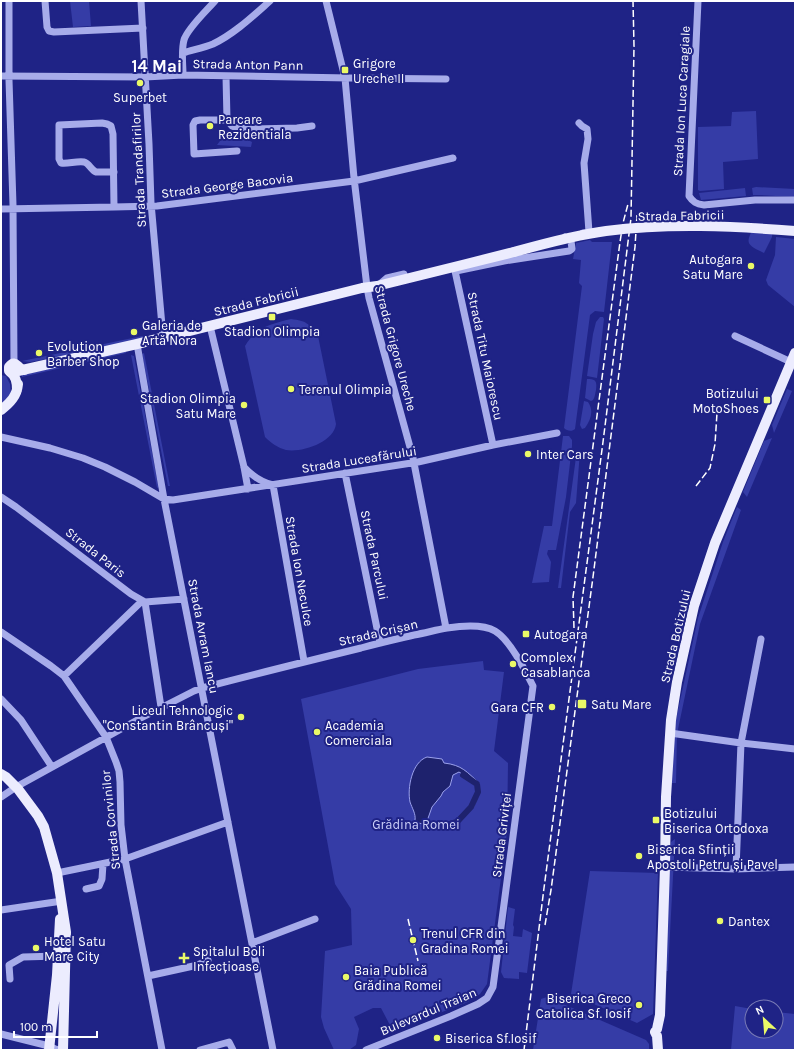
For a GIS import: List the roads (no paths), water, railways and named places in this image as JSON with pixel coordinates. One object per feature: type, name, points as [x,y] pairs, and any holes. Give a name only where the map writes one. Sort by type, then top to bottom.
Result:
[{"type":"main road","name":"Strada Fabricii","points":[[13,369],[137,344],[561,240],[604,231],[648,227],[687,226],[750,227],[795,231]]},
{"type":"main road","name":"Strada Botizului","points":[[658,1049],[665,867],[666,796],[670,732],[684,646],[704,572],[793,357]]},
{"type":"main road","points":[[1,410],[11,401],[17,390],[13,369]]},
{"type":"main road","points":[[1,774],[16,787],[33,808],[44,827],[57,873],[66,932],[63,1050]]},
{"type":"main road","points":[[49,1048],[57,975],[62,901]]},
{"type":"street","points":[[9,1],[5,76],[13,208],[13,369]]},
{"type":"street","points":[[45,1],[47,27],[49,30],[54,32],[143,28]]},
{"type":"street","name":"Strada Trandafirilor","points":[[141,1],[152,206],[163,337]]},
{"type":"street","points":[[183,75],[184,40],[188,32],[209,4],[215,1]]},
{"type":"street","points":[[183,53],[212,44],[224,38],[270,1]]},
{"type":"street","name":"Strada Grigore Ureche","points":[[326,1],[345,78],[354,181],[369,298],[413,458],[446,628]]},
{"type":"street","name":"Strada Ion Luca Caragiale","points":[[692,201],[689,196],[689,188],[698,1]]},
{"type":"street","name":"Strada Anton Pann","points":[[5,76],[145,77],[183,75],[446,79]]},
{"type":"street","points":[[226,76],[227,120],[232,126],[237,128],[253,129],[312,126]]},
{"type":"street","points":[[227,120],[195,121],[193,125],[194,154],[237,151]]},
{"type":"street","points":[[565,236],[589,232],[584,163],[588,139],[587,129],[579,122]]},
{"type":"street","points":[[114,172],[96,172],[84,162],[61,162],[59,159],[59,125],[102,123],[111,126],[113,134],[114,172],[114,207]]},
{"type":"street","name":"Strada George Bacovia","points":[[1,208],[152,206],[354,181],[452,158]]},
{"type":"street","name":"Strada Fabricii","points":[[692,201],[704,205],[755,200],[795,200]]},
{"type":"street","name":"Strada Fabricii","points":[[565,236],[571,241],[572,249],[569,251],[504,261],[389,287],[377,286],[387,278],[565,236]]},
{"type":"street","name":"Strada Titu Maiorescu","points":[[455,271],[493,445]]},
{"type":"street","points":[[210,326],[248,489]]},
{"type":"street","points":[[735,336],[793,357]]},
{"type":"street","name":"Strada Avram Iancu","points":[[137,344],[164,499],[273,1050]]},
{"type":"street","name":"Strada Luceafărului","points":[[164,499],[173,500],[414,463],[493,445],[556,433]]},
{"type":"street","points":[[1,437],[50,448],[83,458],[135,482],[164,499]]},
{"type":"street","points":[[244,467],[257,479],[273,485]]},
{"type":"street","name":"Strada Parcului","points":[[345,473],[380,643]]},
{"type":"street","name":"Strada Ion Neculce","points":[[273,485],[304,662]]},
{"type":"street","name":"Strada Paris","points":[[1,497],[131,594],[144,602]]},
{"type":"street","points":[[64,676],[144,602],[184,599]]},
{"type":"street","points":[[144,602],[161,707]]},
{"type":"street","name":"Strada Crișan","points":[[1,796],[161,707],[194,691],[380,643],[446,628],[477,627],[495,631],[503,638],[514,653],[533,686]]},
{"type":"street","name":"Strada Corvinilor","points":[[1,632],[64,676],[106,737],[119,771],[121,825],[125,859],[162,1050]]},
{"type":"street","points":[[736,869],[741,743],[761,639]]},
{"type":"street","name":"Strada Griviței","points":[[493,987],[533,686]]},
{"type":"street","points":[[1,699],[21,720],[52,768]]},
{"type":"street","points":[[670,732],[741,743],[795,749]]},
{"type":"street","points":[[57,873],[125,859],[228,822]]},
{"type":"street","points":[[86,889],[99,886],[102,879],[103,864]]},
{"type":"street","points":[[665,867],[736,869],[795,867]]},
{"type":"street","points":[[1,910],[62,901]]},
{"type":"street","points":[[252,943],[315,919]]},
{"type":"street","points":[[10,979],[9,965],[23,957],[58,956]]},
{"type":"street","points":[[148,976],[198,965],[208,960]]},
{"type":"street","name":"Bulevardul Traian","points":[[366,1050],[452,1016],[478,1004],[487,998],[493,987]]},
{"type":"street","points":[[1,1034],[59,1050]]},
{"type":"street","points":[[200,1050],[229,1042],[232,1050]]},
{"type":"waterway","points":[[426,824],[443,826],[457,822],[471,807],[478,792],[477,784],[463,775]]},
{"type":"railway","points":[[524,1050],[631,218],[634,46],[633,1]]},
{"type":"railway","points":[[574,628],[573,597],[620,242],[628,204]]},
{"type":"railway","points":[[545,925],[593,577],[635,247],[637,215]]},
{"type":"railway","points":[[696,486],[710,468],[715,444],[717,413]]},
{"type":"railway","points":[[408,919],[418,961]]},
{"type":"place","name":"Grigore Ureche II","points":[[345,70]]},
{"type":"place","name":"Superbet","points":[[140,83]]},
{"type":"place","name":"Parcare Rezidentiala","points":[[210,126]]},
{"type":"place","name":"Autogara Satu Mare","points":[[751,266]]},
{"type":"place","name":"Stadion Olimpia","points":[[272,317]]},
{"type":"place","name":"Galeria de Artă Nora","points":[[134,332]]},
{"type":"place","name":"Evolution Barber Shop","points":[[39,353]]},
{"type":"place","name":"Terenul Olimpia","points":[[291,389]]},
{"type":"place","name":"Botizului MotoShoes","points":[[767,400]]},
{"type":"place","name":"Stadion Olimpia Satu Mare","points":[[244,405]]},
{"type":"place","name":"Inter Cars","points":[[528,454]]},
{"type":"place","name":"Autogara","points":[[526,634]]},
{"type":"place","name":"Complex Casablanca","points":[[513,664]]},
{"type":"place","name":"Satu Mare","points":[[582,704]]},
{"type":"place","name":"Gara CFR","points":[[552,707]]},
{"type":"place","name":"Liceul Tehnologic \"Constantin Brâncuși\"","points":[[241,717]]},
{"type":"place","name":"Academia Comerciala","points":[[317,732]]},
{"type":"place","name":"Botizului Biserica Ortodoxa","points":[[656,820]]},
{"type":"place","name":"Biserica Sfinții Apostoli Petru și Pavel","points":[[639,856]]},
{"type":"place","name":"Dantex","points":[[720,921]]},
{"type":"place","name":"Trenul CFR din Gradina Romei","points":[[413,940]]},
{"type":"place","name":"Hotel Satu Mare City","points":[[36,948]]},
{"type":"place","name":"Spitalul Boli Infecțioase","points":[[184,958]]},
{"type":"place","name":"Baia Publică Grădina Romei","points":[[346,977]]},
{"type":"place","name":"Biserica Greco Catolica Sf. Iosif","points":[[639,1005]]},
{"type":"place","name":"Biserica Sf.Iosif","points":[[437,1038]]},
{"type":"district","name":"14 Mai","points":[[157,66]]},
{"type":"park label","name":"Grădina Romei","points":[[416,824]]}]
